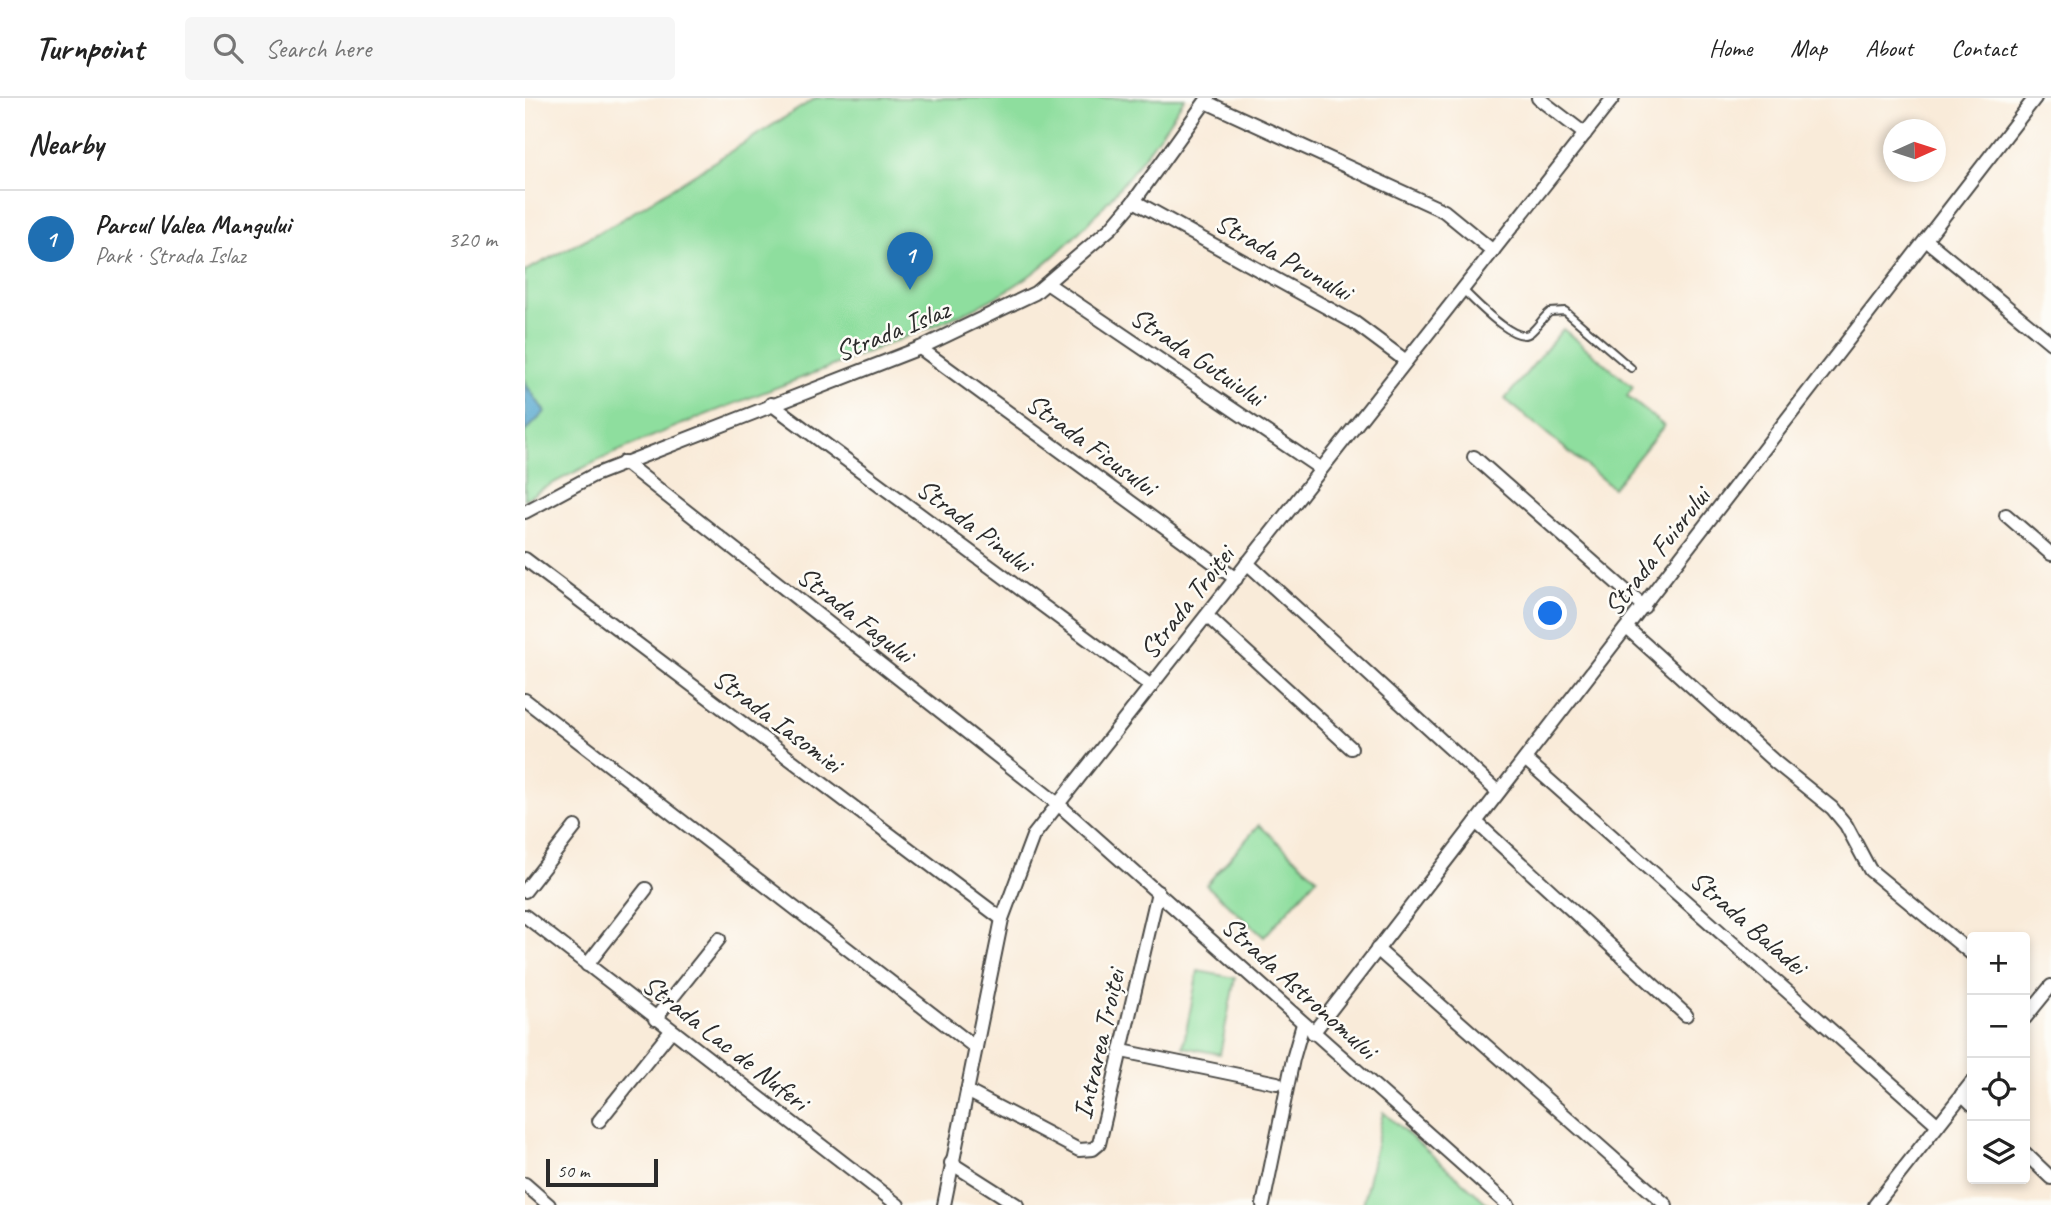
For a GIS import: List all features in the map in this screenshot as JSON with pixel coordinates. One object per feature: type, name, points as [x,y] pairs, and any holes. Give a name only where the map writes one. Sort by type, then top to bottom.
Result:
[{"type":"street","points":[[1538,98],[1585,134]]},
{"type":"street","name":"Strada Troiței","points":[[944,1205],[1002,919],[1033,836],[1613,98]]},
{"type":"street","name":"Strada Fuiorului","points":[[1308,1028],[1377,949],[2035,98]]},
{"type":"street","points":[[1207,100],[1444,211],[1493,251]]},
{"type":"street","name":"Strada Islaz","points":[[525,512],[624,462],[920,348],[1011,306],[1048,285],[1111,228],[1134,201],[1207,100]]},
{"type":"street","name":"Strada Prunului","points":[[1134,201],[1355,323],[1406,361]]},
{"type":"street","points":[[1926,240],[2051,343]]},
{"type":"street","name":"Strada Gutuiului","points":[[1048,285],[1321,469]]},
{"type":"street","name":"Strada Ficusului","points":[[920,348],[1235,579]]},
{"type":"street","name":"Strada Pinului","points":[[771,404],[1151,686]]},
{"type":"street","points":[[1474,457],[1644,607]]},
{"type":"street","name":"Strada Fagului","points":[[624,462],[1058,804]]},
{"type":"street","points":[[2005,515],[2051,554]]},
{"type":"street","name":"Strada Iasomiei","points":[[525,559],[1002,919]]},
{"type":"street","points":[[1247,563],[1498,792]]},
{"type":"street","points":[[1207,616],[1351,748]]},
{"type":"street","points":[[1627,628],[1776,762],[1832,808],[1846,825],[1870,870],[1967,950]]},
{"type":"street","points":[[525,700],[976,1048]]},
{"type":"street","name":"Strada Baladei","points":[[1525,759],[1938,1125]]},
{"type":"street","name":"Strada Astronomului","points":[[1058,804],[1509,1205]]},
{"type":"street","points":[[1476,822],[1686,1015]]},
{"type":"street","points":[[525,891],[575,827]]},
{"type":"street","points":[[587,964],[646,889]]},
{"type":"street","name":"Intrarea Troiței","points":[[967,1091],[1079,1150],[1093,1149],[1102,1138],[1158,892]]},
{"type":"street","name":"Strada Lac de Nuferi","points":[[525,916],[881,1200],[898,1205]]},
{"type":"street","points":[[655,1018],[719,939]]},
{"type":"street","points":[[1377,949],[1666,1205]]},
{"type":"street","points":[[2030,1001],[2051,986]]},
{"type":"street","points":[[1263,1205],[1293,1059],[1308,1028]]},
{"type":"street","points":[[599,1121],[671,1031]]},
{"type":"street","points":[[1122,1051],[1277,1083]]},
{"type":"street","points":[[1875,1205],[1967,1088]]},
{"type":"street","points":[[1962,1094],[1967,1099]]},
{"type":"street","points":[[2030,1158],[2051,1178]]},
{"type":"street","points":[[951,1163],[1017,1205]]},
{"type":"street","points":[[525,1184],[549,1205]]},
{"type":"lane","points":[[1462,289],[1508,330],[1518,335],[1530,334],[1550,312],[1565,311],[1631,368]]},
{"type":"green space","points":[[816,98],[1185,98],[1136,168],[1099,212],[1059,252],[1000,295],[938,324],[653,436],[525,499],[525,271],[613,225]]},
{"type":"green space","points":[[1563,329],[1633,387],[1627,396],[1664,426],[1613,488],[1505,399]]},
{"type":"green space","points":[[1259,825],[1317,878],[1264,937],[1206,885]]},
{"type":"green space","points":[[1198,971],[1235,978],[1220,1054],[1183,1047]]},
{"type":"green space","points":[[1383,1112],[1489,1205],[1363,1205]]},
{"type":"water","points":[[525,383],[545,412],[525,432]]},
{"type":"place","name":"Parcul Valea Mangului","points":[[910,290]]}]
